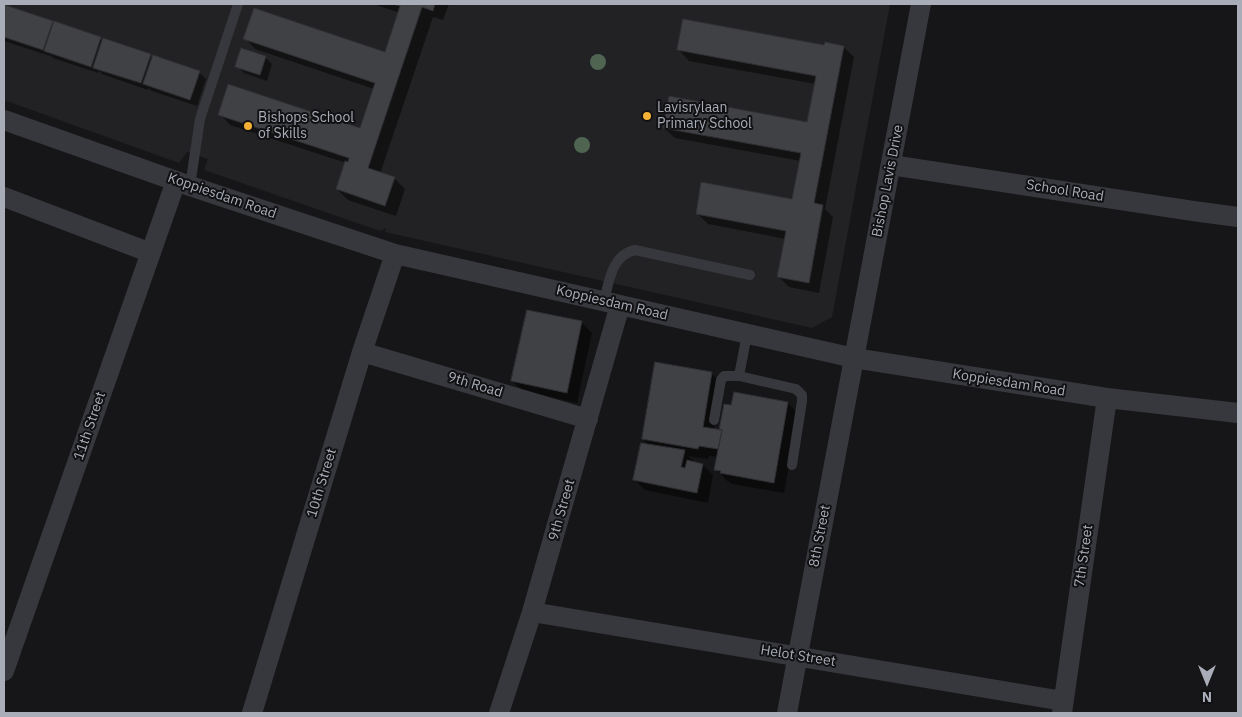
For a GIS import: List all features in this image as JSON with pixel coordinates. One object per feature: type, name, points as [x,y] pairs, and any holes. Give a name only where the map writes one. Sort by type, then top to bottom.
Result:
[{"type":"street","name":"Bishop Lavis Drive","points":[[854,358],[921,4]]},
{"type":"street","name":"Koppiesdam Road","points":[[4,120],[183,184],[395,254],[854,358],[1107,398],[1238,413]]},
{"type":"street","name":"School Road","points":[[892,165],[1238,217]]},
{"type":"street","name":"11th Street","points":[[4,671],[152,253],[183,184]]},
{"type":"street","points":[[4,197],[152,253]]},
{"type":"street","name":"10th Street","points":[[252,713],[362,352],[395,254]]},
{"type":"street","name":"9th Street","points":[[499,713],[532,612],[588,419],[612,303]]},
{"type":"street","name":"9th Road","points":[[362,352],[588,419]]},
{"type":"street","name":"8th Street","points":[[787,713],[854,358]]},
{"type":"street","name":"7th Street","points":[[1063,707],[1107,398]]},
{"type":"street","name":"Helot Street","points":[[532,612],[798,656],[1063,707]]},
{"type":"lane","points":[[183,184],[200,119],[238,4]]},
{"type":"lane","points":[[612,303],[617,261],[621,255],[635,250],[750,275]]},
{"type":"lane","points":[[739,376],[747,334]]},
{"type":"lane","points":[[714,420],[722,377],[728,375],[739,376],[796,389],[800,392],[802,401],[792,465]]},
{"type":"shaded area","name":"Lavisrylaan Primary School","points":[[4,4],[890,4],[832,317],[812,328],[385,232],[386,228],[380,231],[204,170],[208,159],[187,152],[179,163],[4,100]]},
{"type":"building","points":[[392,4],[435,4],[433,11],[422,7],[368,168],[395,177],[385,206],[336,189],[345,161],[348,162],[349,158],[218,115],[228,84],[360,128],[375,83],[243,39],[254,8],[385,52],[400,6]]},
{"type":"building","points":[[5,5],[53,21],[43,50],[4,37]]},
{"type":"building","points":[[683,19],[824,45],[825,42],[844,46],[814,203],[823,205],[809,283],[777,277],[786,231],[696,214],[701,182],[792,199],[801,153],[663,128],[669,96],[807,122],[816,76],[677,50]]},
{"type":"building","points":[[54,21],[101,37],[91,67],[44,51]]},
{"type":"building","points":[[103,38],[151,54],[141,83],[93,68]]},
{"type":"building","points":[[241,48],[266,56],[260,75],[235,67]]},
{"type":"building","points":[[153,55],[200,71],[190,100],[143,84]]},
{"type":"building","points":[[527,310],[582,321],[567,393],[511,381]]},
{"type":"building","points":[[655,362],[712,372],[703,427],[722,430],[718,449],[699,446],[698,449],[642,439]]},
{"type":"building","points":[[734,392],[788,402],[774,483],[720,473],[721,471],[714,470],[722,430],[719,430],[724,404],[731,405]]},
{"type":"building","points":[[641,443],[685,450],[681,467],[685,468],[687,460],[703,464],[697,493],[633,480]]},
{"type":"place","name":"Lavisrylaan Primary School","points":[[647,116]]},
{"type":"place","name":"Bishops School of Skills","points":[[248,126]]}]
